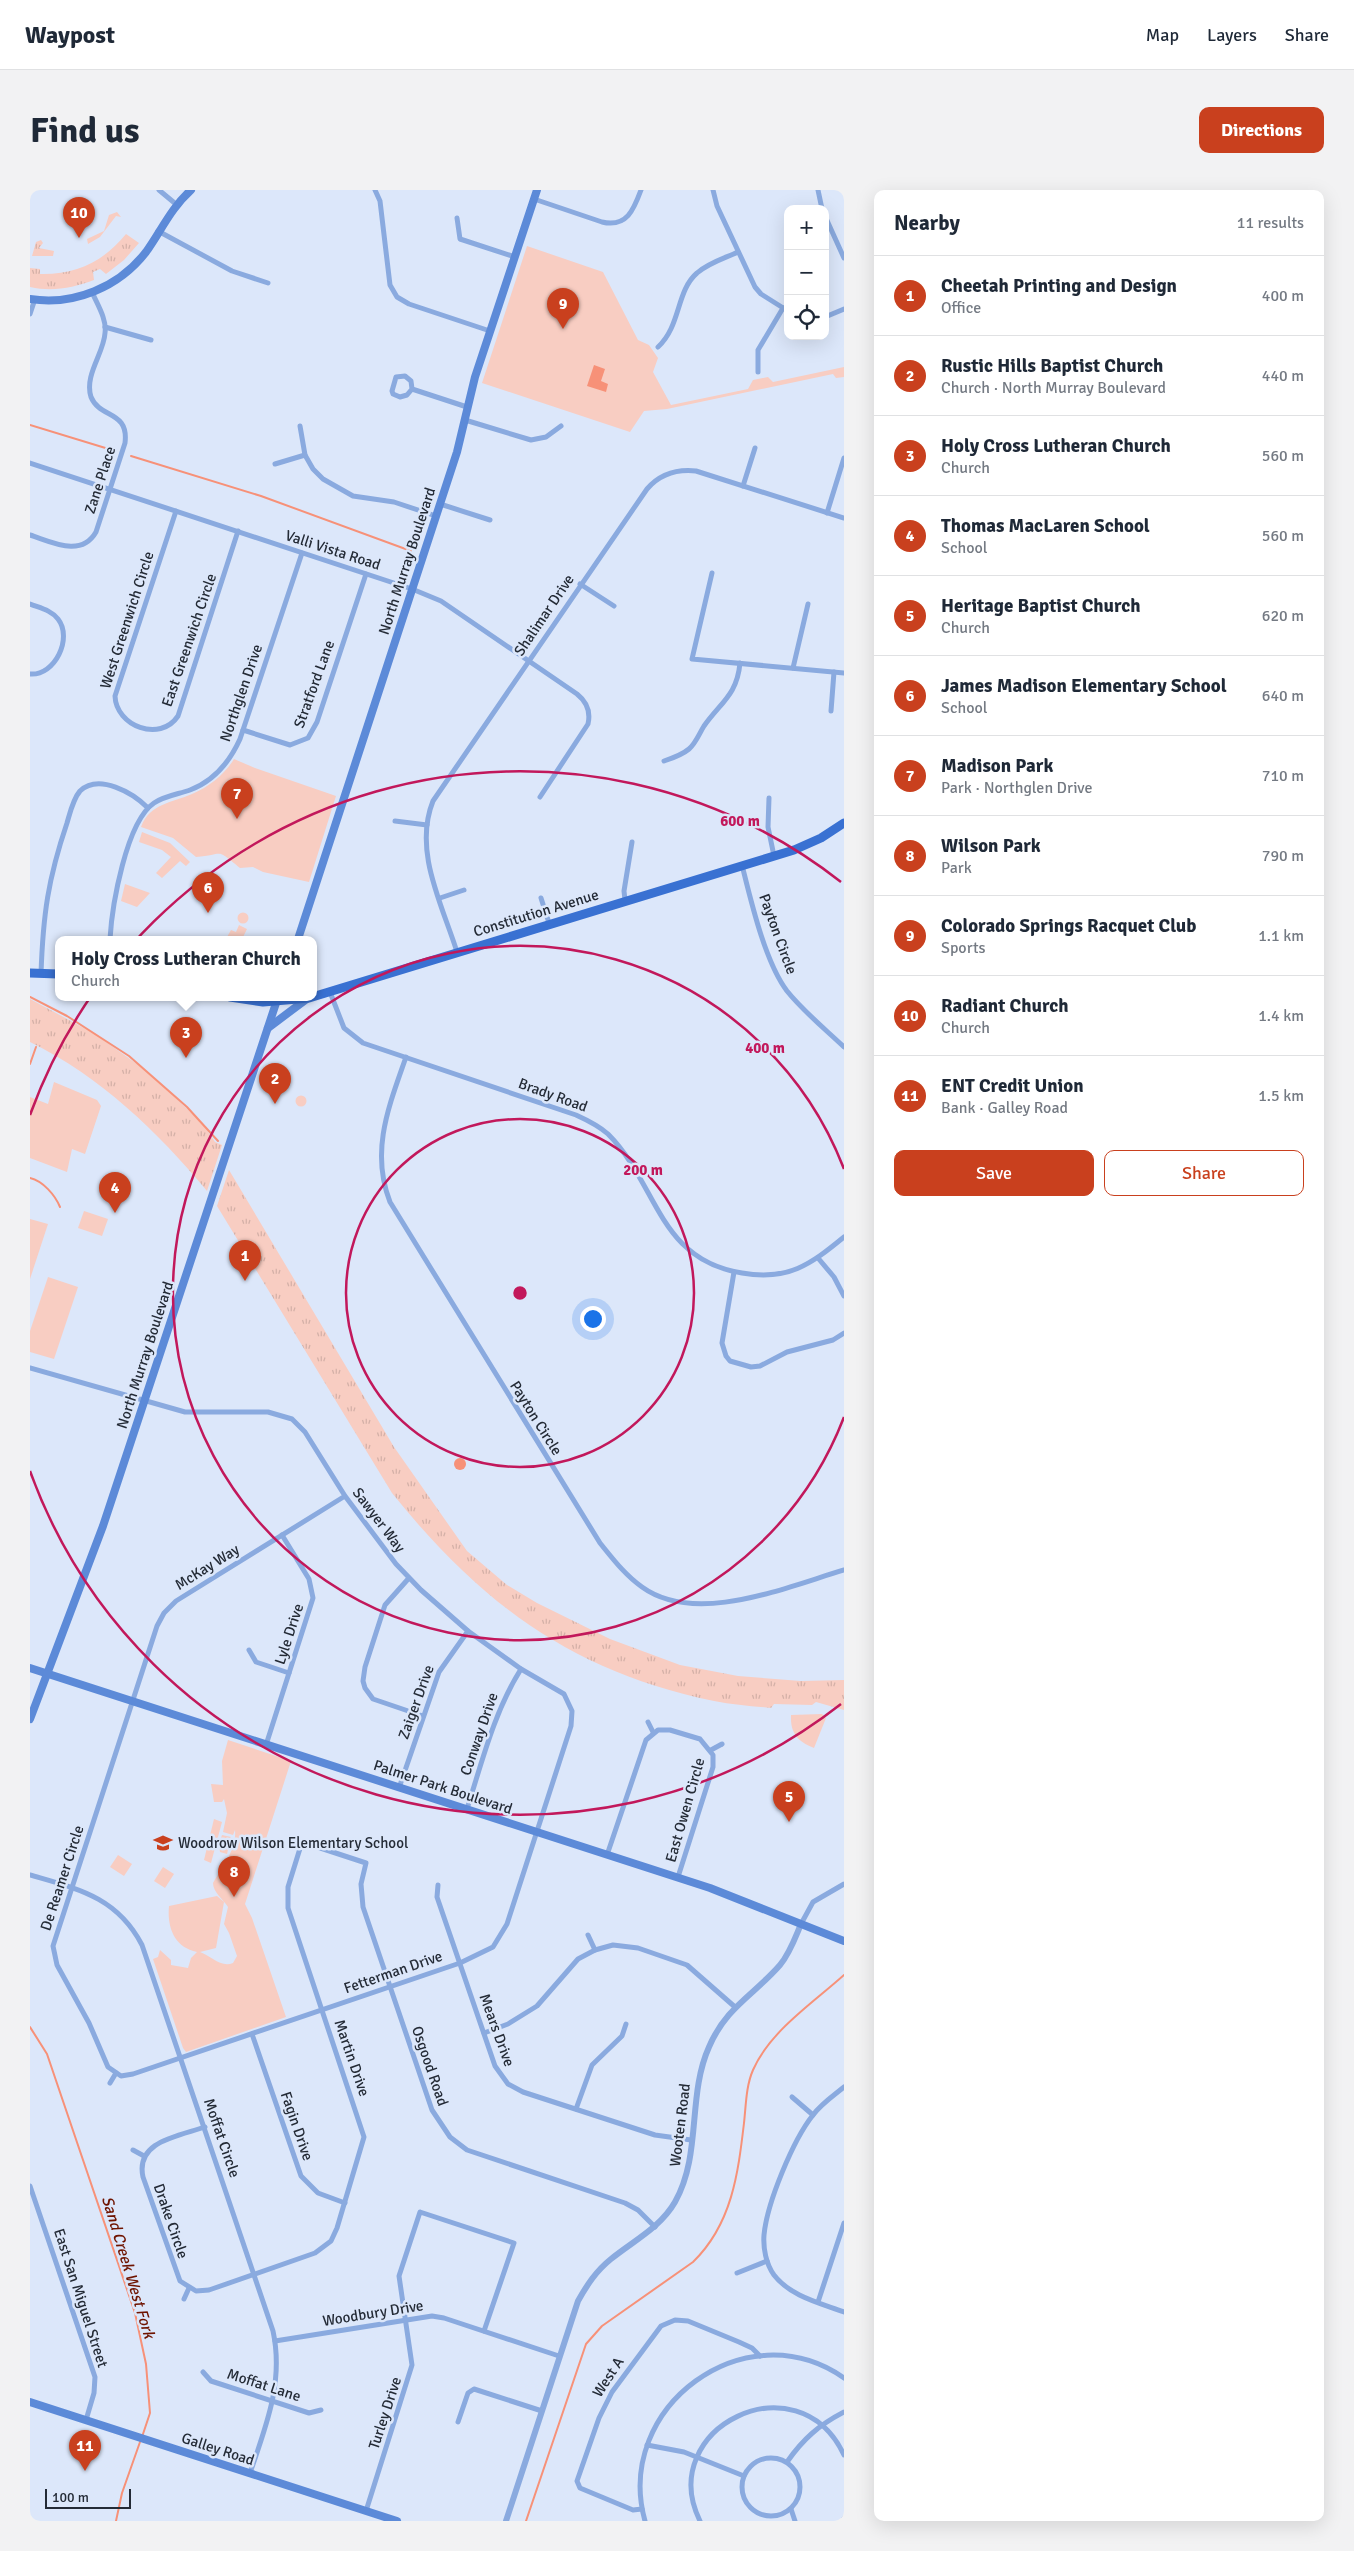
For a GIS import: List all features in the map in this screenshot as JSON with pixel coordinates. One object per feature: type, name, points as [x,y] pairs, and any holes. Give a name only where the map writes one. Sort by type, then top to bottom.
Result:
[{"type":"main road","points":[[32,299],[68,298],[92,292],[112,283],[131,268],[146,251],[176,205],[191,190]]},
{"type":"main road","name":"North Murray Boulevard","points":[[299,936],[457,452],[467,408],[490,331],[537,190]]},
{"type":"main road","name":"Constitution Avenue","points":[[317,996],[549,923],[774,856],[808,844],[844,823]]},
{"type":"main road","points":[[30,973],[55,974]]},
{"type":"main road","name":"North Murray Boulevard","points":[[30,1719],[95,1548],[277,1001]]},
{"type":"main road","points":[[268,1028],[304,1001]]},
{"type":"main road","name":"Palmer Park Boulevard","points":[[30,1668],[678,1877],[844,1941]]},
{"type":"main road","name":"Galley Road","points":[[30,2402],[397,2521]]},
{"type":"street","points":[[159,190],[176,205]]},
{"type":"street","points":[[376,190],[380,201],[390,285],[397,297],[409,304],[490,331]]},
{"type":"street","points":[[534,199],[602,222],[614,224],[624,220],[632,213],[641,190]]},
{"type":"street","points":[[713,190],[717,206],[758,291],[784,309]]},
{"type":"street","points":[[818,190],[821,205]]},
{"type":"street","points":[[456,218],[460,239],[515,257]]},
{"type":"street","points":[[829,225],[844,258]]},
{"type":"street","points":[[158,231],[232,271],[268,283]]},
{"type":"street","points":[[658,347],[672,330],[687,286],[693,276],[707,266],[738,252]]},
{"type":"street","points":[[92,292],[105,327],[151,340]]},
{"type":"street","points":[[30,314],[32,299]]},
{"type":"street","points":[[829,315],[844,309]]},
{"type":"street","points":[[758,372],[758,350],[784,311]]},
{"type":"street","name":"Zane Place","points":[[30,535],[63,546],[84,545],[96,532],[126,443],[126,434],[118,418],[99,407],[91,397],[91,377],[104,339],[105,327]]},
{"type":"street","points":[[401,376],[410,381],[412,389],[407,395],[400,397],[393,394],[392,391],[396,377],[401,376]]},
{"type":"street","points":[[412,389],[467,408]]},
{"type":"street","points":[[465,420],[530,440],[546,437],[561,426]]},
{"type":"street","points":[[300,426],[305,455],[317,474],[348,494],[364,499],[394,502],[436,516]]},
{"type":"street","points":[[743,486],[755,448]]},
{"type":"street","points":[[276,464],[305,455]]},
{"type":"street","points":[[827,512],[844,458]]},
{"type":"street","name":"Valli Vista Road","points":[[30,463],[412,589],[441,601],[578,694],[586,703],[589,714],[586,729],[540,797]]},
{"type":"street","name":"Shalimar Drive","points":[[457,952],[427,856],[427,825],[431,807],[437,793],[642,495],[658,479],[686,470],[705,473],[844,518]]},
{"type":"street","points":[[440,504],[490,520]]},
{"type":"street","name":"West Greenwich Circle","points":[[139,726],[127,721],[119,714],[115,696],[176,511]]},
{"type":"street","name":"East Greenwich Circle","points":[[139,726],[152,729],[164,728],[178,716],[238,532]]},
{"type":"street","name":"Northglen Drive","points":[[148,808],[158,800],[192,789],[210,778],[230,758],[243,730],[302,553]]},
{"type":"street","points":[[712,573],[692,659],[844,673]]},
{"type":"street","name":"Stratford Lane","points":[[243,730],[290,745],[308,738],[318,722],[366,574]]},
{"type":"street","points":[[580,584],[614,606]]},
{"type":"street","points":[[30,604],[47,610],[59,620],[64,633],[63,641],[53,665],[44,672],[30,674]]},
{"type":"street","points":[[793,668],[808,604]]},
{"type":"street","points":[[664,761],[683,753],[694,743],[706,724],[734,690],[738,679],[740,663]]},
{"type":"street","points":[[831,711],[834,672]]},
{"type":"street","points":[[41,974],[44,908],[50,877],[77,796],[90,785],[104,784],[130,793],[148,808],[137,824],[119,881],[113,909],[110,936]]},
{"type":"street","points":[[769,798],[768,828],[774,856]]},
{"type":"street","points":[[396,822],[427,825]]},
{"type":"street","points":[[625,900],[624,891],[632,842]]},
{"type":"street","name":"Payton Circle","points":[[742,865],[770,958],[781,983],[794,999],[844,1047]]},
{"type":"street","points":[[440,898],[464,890]]},
{"type":"street","points":[[541,898],[549,923]]},
{"type":"street","name":"Brady Road","points":[[330,992],[340,1019],[349,1034],[363,1043],[576,1115],[599,1127],[626,1157],[664,1222],[682,1245],[702,1260],[734,1272],[752,1275],[782,1274],[797,1270],[818,1258],[844,1237]]},
{"type":"street","name":"Payton Circle","points":[[406,1057],[387,1112],[380,1146],[381,1175],[390,1202],[511,1402],[600,1543],[616,1565],[643,1588],[654,1594],[692,1604],[732,1602],[844,1570]]},
{"type":"street","points":[[818,1258],[834,1277],[844,1296]]},
{"type":"street","points":[[734,1272],[722,1343],[726,1356],[730,1361],[751,1367],[760,1366],[787,1352],[833,1340],[844,1333]]},
{"type":"street","name":"Sawyer Way","points":[[30,1368],[194,1414],[268,1412],[292,1419],[305,1432],[345,1496],[384,1550],[409,1578],[468,1631],[521,1669],[564,1694],[571,1706],[573,1717],[537,1832]]},
{"type":"street","name":"McKay Way","points":[[133,1701],[157,1626],[170,1607],[345,1496]]},
{"type":"street","name":"Lyle Drive","points":[[266,1745],[312,1607],[313,1592],[309,1579],[282,1536]]},
{"type":"street","points":[[409,1578],[385,1605],[365,1667],[363,1681],[365,1688],[373,1699],[423,1716]]},
{"type":"street","name":"Zaiger Drive","points":[[399,1788],[438,1672],[468,1631]]},
{"type":"street","points":[[249,1650],[256,1662],[289,1674]]},
{"type":"street","name":"Conway Drive","points":[[467,1809],[499,1710],[508,1690],[521,1669]]},
{"type":"street","name":"De Reamer Circle","points":[[116,2073],[108,2067],[89,2022],[54,1959],[53,1946],[133,1701]]},
{"type":"street","points":[[607,1855],[643,1745],[653,1732],[648,1722]]},
{"type":"street","name":"East Owen Circle","points":[[653,1732],[664,1729],[684,1734],[704,1741],[711,1750],[713,1767],[678,1877]]},
{"type":"street","name":"East Owen Circle","points":[[711,1750],[722,1744]]},
{"type":"street","name":"Fetterman Drive","points":[[181,2057],[460,1963],[492,1947],[504,1932],[537,1832]]},
{"type":"street","name":"Martin Drive","points":[[254,2274],[322,2250],[334,2235],[364,2137],[288,1908],[288,1887],[302,1842],[343,1856]]},
{"type":"street","name":"Osgood Road","points":[[343,1856],[366,1863],[361,1884],[361,1898],[432,2110],[450,2137],[476,2154],[632,2206],[655,2227]]},
{"type":"street","name":"Moffat Circle","points":[[30,1875],[72,1888],[111,1906],[136,1934],[205,2127],[275,2341],[277,2376],[273,2401],[250,2474]]},
{"type":"street","name":"Wooten Road","points":[[506,2521],[574,2312],[592,2277],[610,2259],[655,2227],[675,2203],[688,2169],[698,2084],[704,2059],[715,2034],[735,2007],[779,1966],[791,1949],[801,1924],[813,1902],[844,1884]]},
{"type":"street","name":"Mears Drive","points":[[438,1885],[437,1896],[495,2066],[508,2084],[523,2092],[655,2135],[691,2140]]},
{"type":"street","points":[[588,1934],[595,1950]]},
{"type":"street","points":[[484,2033],[508,2024],[537,2006],[553,1991],[572,1964],[595,1950],[613,1945],[630,1946],[681,1962],[693,1968],[735,2007]]},
{"type":"street","points":[[576,2109],[592,2065],[622,2036],[626,2024]]},
{"type":"street","name":"Fagin Drive","points":[[252,2034],[301,2176],[318,2193],[345,2203]]},
{"type":"street","points":[[110,2082],[116,2073],[127,2076],[181,2057]]},
{"type":"street","points":[[844,2087],[813,2115],[790,2153],[768,2217],[764,2240],[767,2261],[773,2274],[784,2285],[818,2302],[844,2312]]},
{"type":"street","points":[[792,2097],[813,2115]]},
{"type":"street","points":[[133,2150],[144,2156],[154,2145],[205,2127]]},
{"type":"street","name":"Drake Circle","points":[[144,2156],[142,2164],[143,2177],[177,2276],[189,2288]]},
{"type":"street","name":"East San Miguel Street","points":[[30,2186],[95,2377],[94,2393],[86,2420]]},
{"type":"street","name":"Turley Drive","points":[[366,2511],[412,2366],[400,2276],[420,2212],[514,2243],[484,2331]]},
{"type":"street","points":[[818,2302],[844,2223]]},
{"type":"street","points":[[737,2273],[767,2261]]},
{"type":"street","points":[[184,2299],[189,2288],[196,2291],[209,2290],[254,2274]]},
{"type":"street","name":"Woodbury Drive","points":[[275,2341],[438,2316],[559,2356]]},
{"type":"street","name":"West A","points":[[642,2509],[633,2510],[580,2488],[577,2481],[599,2418],[612,2392],[656,2331],[670,2321],[688,2321],[752,2348],[760,2356]]},
{"type":"street","points":[[645,2521],[642,2509],[640,2478],[647,2445],[666,2409],[692,2382],[723,2366],[760,2356],[807,2360],[844,2378]]},
{"type":"street","name":"Moffat Lane","points":[[203,2372],[211,2381],[309,2413],[321,2410]]},
{"type":"street","points":[[458,2422],[468,2393],[474,2389],[542,2411]]},
{"type":"street","points":[[700,2521],[694,2505],[692,2486],[697,2457],[710,2437],[721,2425],[734,2416],[768,2408],[784,2409],[807,2415],[821,2424],[832,2436],[844,2455]]},
{"type":"street","points":[[787,2462],[802,2442],[821,2424],[844,2412]]},
{"type":"street","points":[[647,2445],[669,2448],[744,2476]]},
{"type":"street","points":[[775,2458],[787,2462],[795,2470],[801,2483],[800,2495],[791,2509],[778,2518],[762,2515],[750,2507],[743,2495],[744,2476],[751,2465],[764,2459],[775,2458]]},
{"type":"street","points":[[791,2509],[796,2521]]},
{"type":"green space","points":[[117,212],[121,217],[116,216],[100,237],[88,244],[87,239],[104,231],[109,215]]},
{"type":"green space","points":[[126,234],[139,243],[124,260],[106,274],[100,269],[93,272],[94,280],[70,287],[46,289],[30,287],[30,268],[40,269],[40,274],[68,272],[99,259],[109,252]]},
{"type":"green space","points":[[41,240],[43,243],[39,248],[54,251],[53,256],[32,256],[36,242]]},
{"type":"green space","points":[[527,246],[603,272],[638,340],[649,345],[658,358],[653,372],[671,405],[748,389],[753,380],[768,377],[773,382],[844,367],[844,377],[836,378],[833,374],[667,409],[644,411],[630,432],[482,383]]},
{"type":"green space","points":[[234,759],[336,796],[309,882],[263,872],[253,867],[240,868],[220,854],[196,857],[173,838],[141,827],[145,819],[156,808],[204,788],[216,780]]},
{"type":"green space","points":[[142,832],[170,843],[190,862],[186,866],[180,861],[162,878],[156,873],[171,857],[162,850],[139,842]]},
{"type":"green space","points":[[125,884],[150,893],[137,907],[121,901]]},
{"type":"green space","points":[[243,912],[249,918],[243,924],[237,918]]},
{"type":"green space","points":[[239,925],[247,929],[244,936],[228,936],[231,930],[236,932]]},
{"type":"green space","points":[[30,999],[95,1034],[148,1072],[202,1123],[215,1142],[222,1145],[207,1191],[168,1147],[126,1107],[81,1072],[30,1042]]},
{"type":"green space","points":[[54,1082],[97,1100],[101,1106],[85,1154],[72,1149],[67,1172],[30,1158],[30,1097],[48,1104]]},
{"type":"green space","points":[[301,1095],[307,1101],[301,1107],[295,1101]]},
{"type":"green space","points":[[229,1170],[394,1447],[467,1551],[507,1585],[537,1603],[610,1639],[680,1665],[738,1676],[801,1681],[844,1680],[844,1710],[816,1702],[812,1705],[774,1704],[771,1708],[735,1704],[714,1701],[663,1688],[617,1672],[574,1652],[534,1628],[496,1600],[460,1568],[426,1533],[392,1493],[217,1206]]},
{"type":"green space","points":[[84,1211],[108,1219],[102,1236],[78,1228]]},
{"type":"green space","points":[[30,1219],[48,1224],[30,1279]]},
{"type":"green space","points":[[48,1277],[78,1287],[54,1359],[30,1352],[30,1331]]},
{"type":"green space","points":[[822,1714],[826,1718],[814,1748],[799,1740],[796,1736],[792,1727],[791,1715]]},
{"type":"green space","points":[[228,1740],[291,1761],[245,1904],[252,1918],[286,2017],[186,2052],[153,1959],[158,1957],[160,1950],[171,1960],[171,1965],[188,1968],[191,1958],[197,1952],[183,1946],[174,1935],[169,1921],[169,1906],[217,1896],[224,1902],[216,1892],[213,1883],[234,1844],[235,1830],[233,1835],[223,1832],[227,1813],[224,1799],[222,1802],[214,1802],[211,1784],[223,1785],[222,1761]],"holes":[[[224,1902],[228,1907],[224,1924],[237,1956],[233,1963],[224,1964],[200,1952],[216,1948]]]},
{"type":"green space","points":[[214,1819],[222,1822],[211,1863],[204,1860]]},
{"type":"green space","points":[[222,1835],[231,1837],[227,1854],[220,1852],[219,1845]]},
{"type":"green space","points":[[118,1855],[132,1864],[124,1876],[110,1867]]},
{"type":"green space","points":[[163,1867],[174,1874],[165,1888],[154,1881]]},
{"type":"shaded area","points":[[594,365],[605,369],[601,381],[608,384],[606,392],[587,386]]},
{"type":"shaded area","points":[[460,1458],[466,1464],[460,1470],[454,1464]]},
{"type":"waterway","name":"Sand Creek West Fork","points":[[30,425],[112,450]]},
{"type":"waterway","points":[[131,456],[261,496],[411,551]]},
{"type":"waterway","points":[[30,997],[67,1016],[129,1056],[187,1107],[218,1141]]},
{"type":"waterway","points":[[30,1064],[36,1047]]},
{"type":"waterway","points":[[30,1178],[48,1189],[60,1207]]},
{"type":"waterway","points":[[526,2521],[586,2344],[602,2326],[693,2262],[706,2247],[725,2215],[736,2179],[748,2089],[753,2070],[770,2043],[781,2030],[844,1975]]},
{"type":"waterway","name":"Sand Creek West Fork","points":[[30,2027],[47,2054],[135,2313],[146,2364],[150,2413],[142,2437]]},
{"type":"waterway","name":"Sand Creek West Fork","points":[[116,2521],[122,2493],[140,2442]]},
{"type":"place","name":"Radiant Church","points":[[79,238]]},
{"type":"place","name":"Colorado Springs Racquet Club","points":[[563,329]]},
{"type":"place","name":"Madison Park","points":[[237,819]]},
{"type":"place","name":"James Madison Elementary School","points":[[208,913]]},
{"type":"place","name":"Holy Cross Lutheran Church","points":[[186,1058]]},
{"type":"place","name":"Rustic Hills Baptist Church","points":[[275,1104]]},
{"type":"place","name":"Thomas MacLaren School","points":[[115,1213]]},
{"type":"place","name":"Cheetah Printing and Design","points":[[245,1281]]},
{"type":"place","name":"Heritage Baptist Church","points":[[789,1822]]},
{"type":"place","name":"Woodrow Wilson Elementary School","points":[[163,1843]]},
{"type":"place","name":"Wilson Park","points":[[234,1897]]},
{"type":"place","name":"ENT Credit Union","points":[[85,2471]]}]
